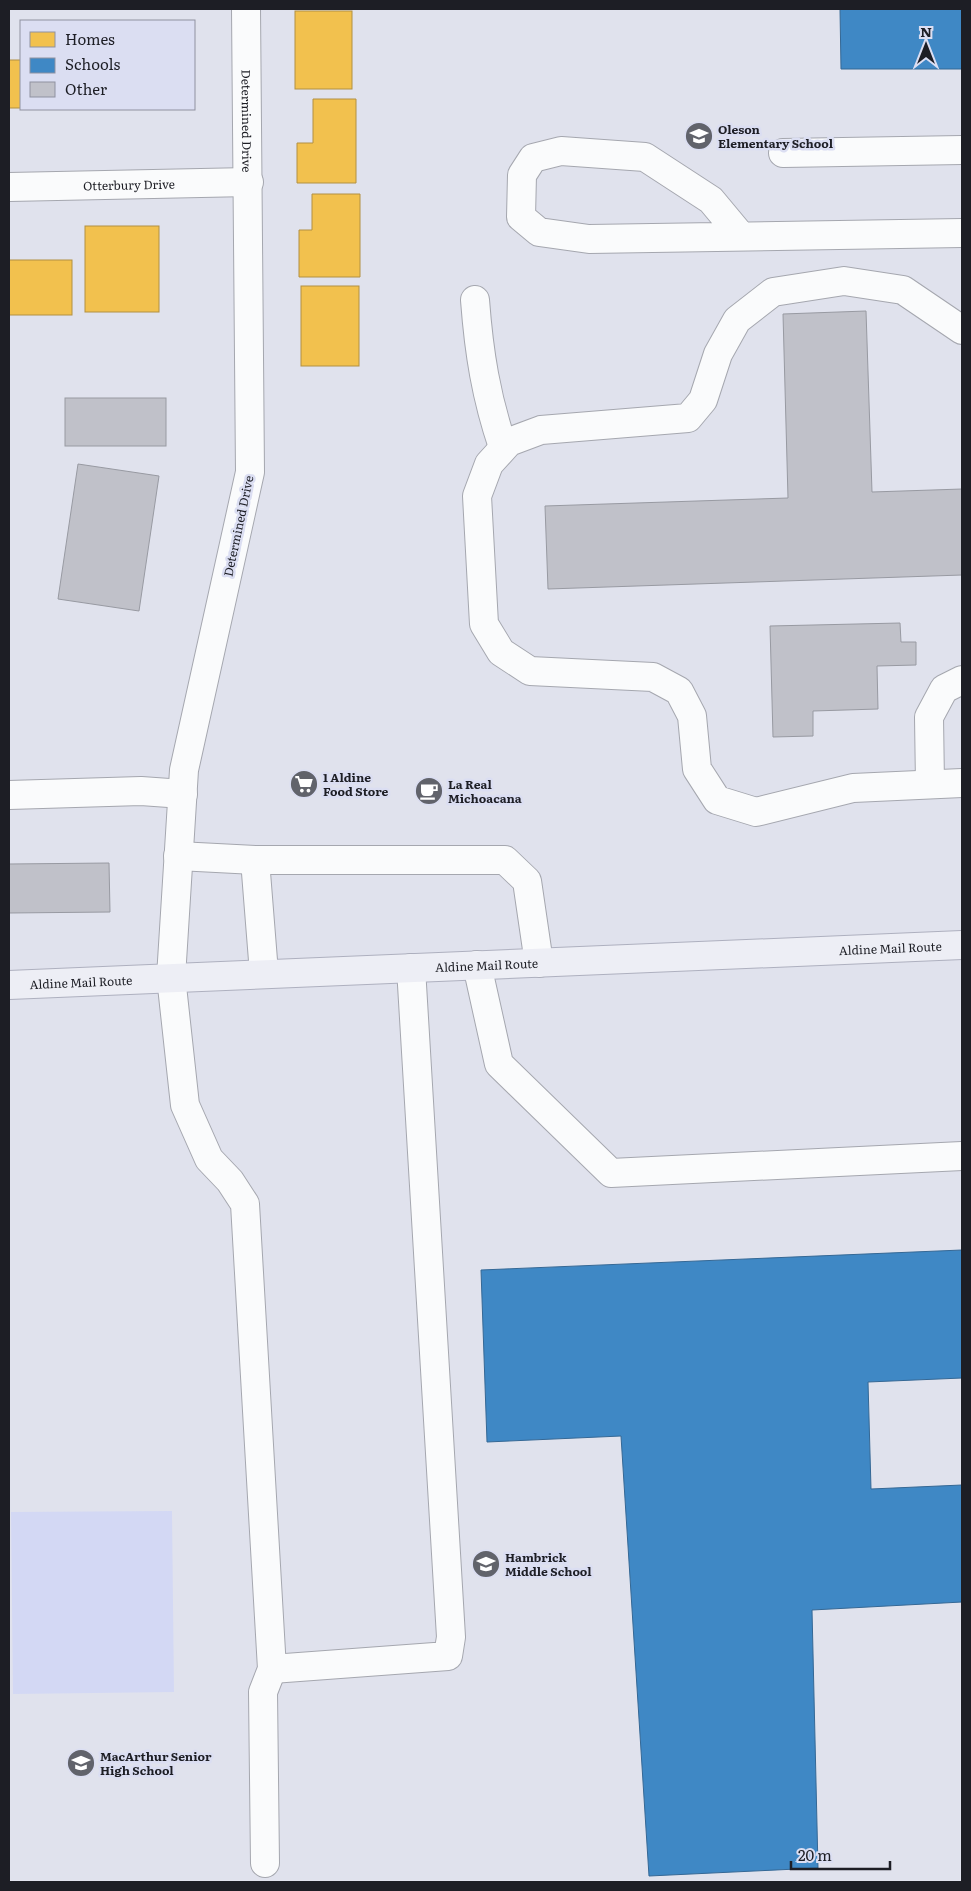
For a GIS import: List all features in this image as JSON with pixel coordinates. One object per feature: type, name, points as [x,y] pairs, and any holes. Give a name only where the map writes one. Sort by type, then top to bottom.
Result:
[{"type":"main road","name":"Aldine Mail Route","points":[[9,985],[264,972],[411,968],[962,945]]},
{"type":"street","name":"Determined Drive","points":[[246,9],[249,182],[250,472],[184,770],[171,978],[185,1105],[209,1159],[230,1182],[244,1204],[272,1669]]},
{"type":"street","points":[[782,153],[962,150]]},
{"type":"street","points":[[741,236],[711,200],[645,157],[561,151],[533,158],[522,174],[521,217],[539,232],[589,238],[741,236],[962,233]]},
{"type":"street","name":"Otterbury Drive","points":[[9,187],[249,182]]},
{"type":"street","points":[[962,330],[903,290],[844,281],[774,292],[737,320],[718,354],[703,400],[688,418],[541,430],[508,442],[489,464],[477,496],[484,624],[501,652],[530,671],[653,677],[679,691],[692,716],[697,769],[717,800],[756,812],[853,788],[962,783]]},
{"type":"street","points":[[475,300],[478,351],[489,405],[503,448]]},
{"type":"street","points":[[930,784],[929,717],[944,689],[962,680]]},
{"type":"street","points":[[9,795],[141,792],[182,794]]},
{"type":"street","points":[[178,856],[254,860],[505,860],[527,881],[540,963]]},
{"type":"street","points":[[254,860],[264,972]]},
{"type":"street","points":[[477,965],[499,1064],[611,1173],[962,1156]]},
{"type":"street","points":[[266,1863],[263,1692],[272,1669],[448,1656],[451,1636],[411,968]]},
{"type":"shaded area","points":[[172,1511],[174,1692],[13,1694],[11,1512]]},
{"type":"building: Homes","points":[[295,11],[352,11],[352,89],[295,89]]},
{"type":"building: Homes","points":[[9,60],[20,60],[20,108],[9,108]]},
{"type":"building: Homes","points":[[313,99],[356,99],[356,183],[297,183],[297,143],[313,143]]},
{"type":"building: Homes","points":[[312,194],[360,194],[360,277],[299,277],[299,230],[312,230]]},
{"type":"building: Homes","points":[[85,226],[159,226],[159,312],[85,312]]},
{"type":"building: Homes","points":[[9,260],[72,260],[72,315],[9,315]]},
{"type":"building: Homes","points":[[301,286],[359,286],[359,366],[301,366]]},
{"type":"building: Schools","points":[[840,9],[962,9],[962,69],[841,69]]},
{"type":"building: Schools","points":[[962,1250],[962,1378],[868,1382],[871,1489],[962,1485],[962,1602],[812,1610],[818,1868],[649,1876],[621,1436],[487,1442],[481,1270]]},
{"type":"building: Other","points":[[866,311],[872,492],[962,489],[962,575],[548,589],[545,506],[788,498],[783,314]]},
{"type":"building: Other","points":[[65,398],[166,398],[166,446],[65,446]]},
{"type":"building: Other","points":[[78,464],[159,476],[139,611],[58,599]]},
{"type":"building: Other","points":[[900,623],[901,642],[916,642],[916,665],[877,666],[878,709],[813,711],[813,736],[773,737],[770,626]]},
{"type":"building: Other","points":[[109,863],[110,912],[9,913],[9,864]]},
{"type":"place","name":"Oleson Elementary School","points":[[699,136]]},
{"type":"place","name":"1 Aldine Food Store","points":[[304,784]]},
{"type":"place","name":"La Real Michoacana","points":[[429,791]]},
{"type":"place","name":"Hambrick Middle School","points":[[486,1564]]},
{"type":"place","name":"MacArthur Senior High School","points":[[81,1763]]}]
